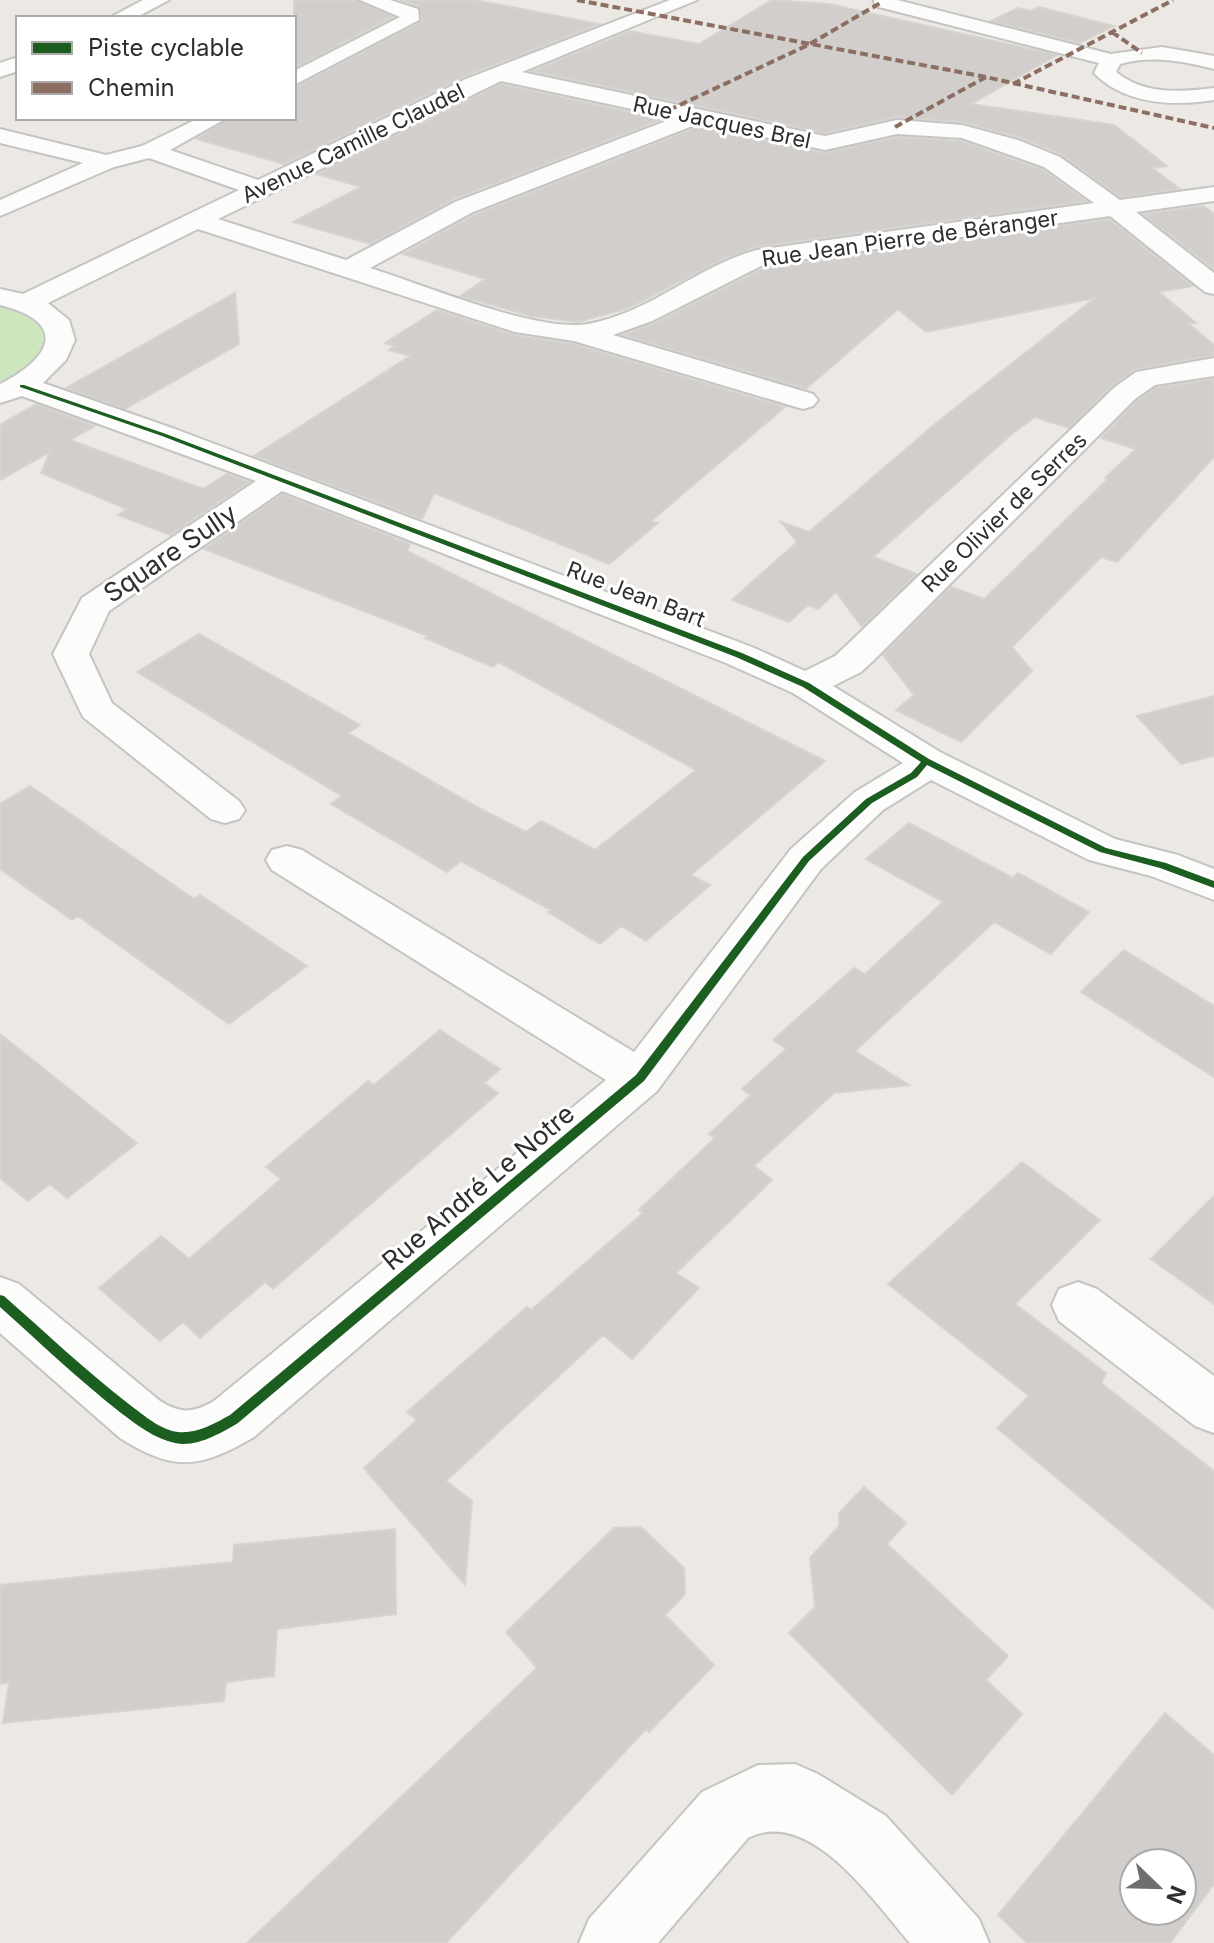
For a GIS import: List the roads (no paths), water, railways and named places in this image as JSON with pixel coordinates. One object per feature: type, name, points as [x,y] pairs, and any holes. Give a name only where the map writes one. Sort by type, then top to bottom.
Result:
[{"type":"street","points":[[123,16],[159,0]]},
{"type":"street","points":[[296,78],[409,20],[411,13],[401,7],[370,0]]},
{"type":"street","name":"Avenue Camille Claudel","points":[[13,300],[196,220],[500,74],[687,0]]},
{"type":"street","points":[[882,2],[1111,60],[1162,53],[1214,63]]},
{"type":"street","points":[[941,17],[968,6]]},
{"type":"street","points":[[1111,60],[1105,73],[1123,87],[1160,96],[1214,94]]},
{"type":"street","name":"Rue Jacques Brel","points":[[500,74],[825,143],[843,142],[895,127],[942,128],[1051,161],[1214,286]]},
{"type":"street","points":[[350,268],[464,207],[697,117]]},
{"type":"street","points":[[0,209],[106,162],[150,151],[212,120]]},
{"type":"street","points":[[0,136],[106,162]]},
{"type":"street","points":[[150,151],[260,189]]},
{"type":"street","points":[[1116,209],[1214,194]]},
{"type":"street","name":"Rue Jean Pierre de Béranger","points":[[577,333],[621,325],[723,270],[757,258],[1116,209]]},
{"type":"street","name":"Rue Jean Pierre de Béranger","points":[[196,220],[525,326],[577,333],[803,400]]},
{"type":"street","points":[[11,391],[47,368],[61,349],[63,339],[55,320],[13,300]]},
{"type":"street","name":"Rue Olivier de Serres","points":[[806,685],[848,664],[1125,393],[1146,378],[1214,367]]},
{"type":"street","name":"Rue Jean Bart","points":[[11,391],[278,480],[739,655],[806,685],[926,761],[1103,850],[1163,865],[1214,885]]},
{"type":"street","name":"Square Sully","points":[[225,810],[96,709],[71,654],[94,605],[278,480]]},
{"type":"street","name":"Rue André Le Notre","points":[[0,1300],[120,1406],[173,1438],[207,1435],[234,1419],[640,1078],[806,859],[869,801],[914,775],[926,761]]},
{"type":"street","points":[[1163,865],[1214,849]]},
{"type":"street","points":[[287,860],[640,1078]]},
{"type":"street","points":[[1078,1305],[1214,1408]]},
{"type":"street","points":[[613,1943],[725,1815],[758,1798],[795,1797],[863,1839],[955,1943]]}]
